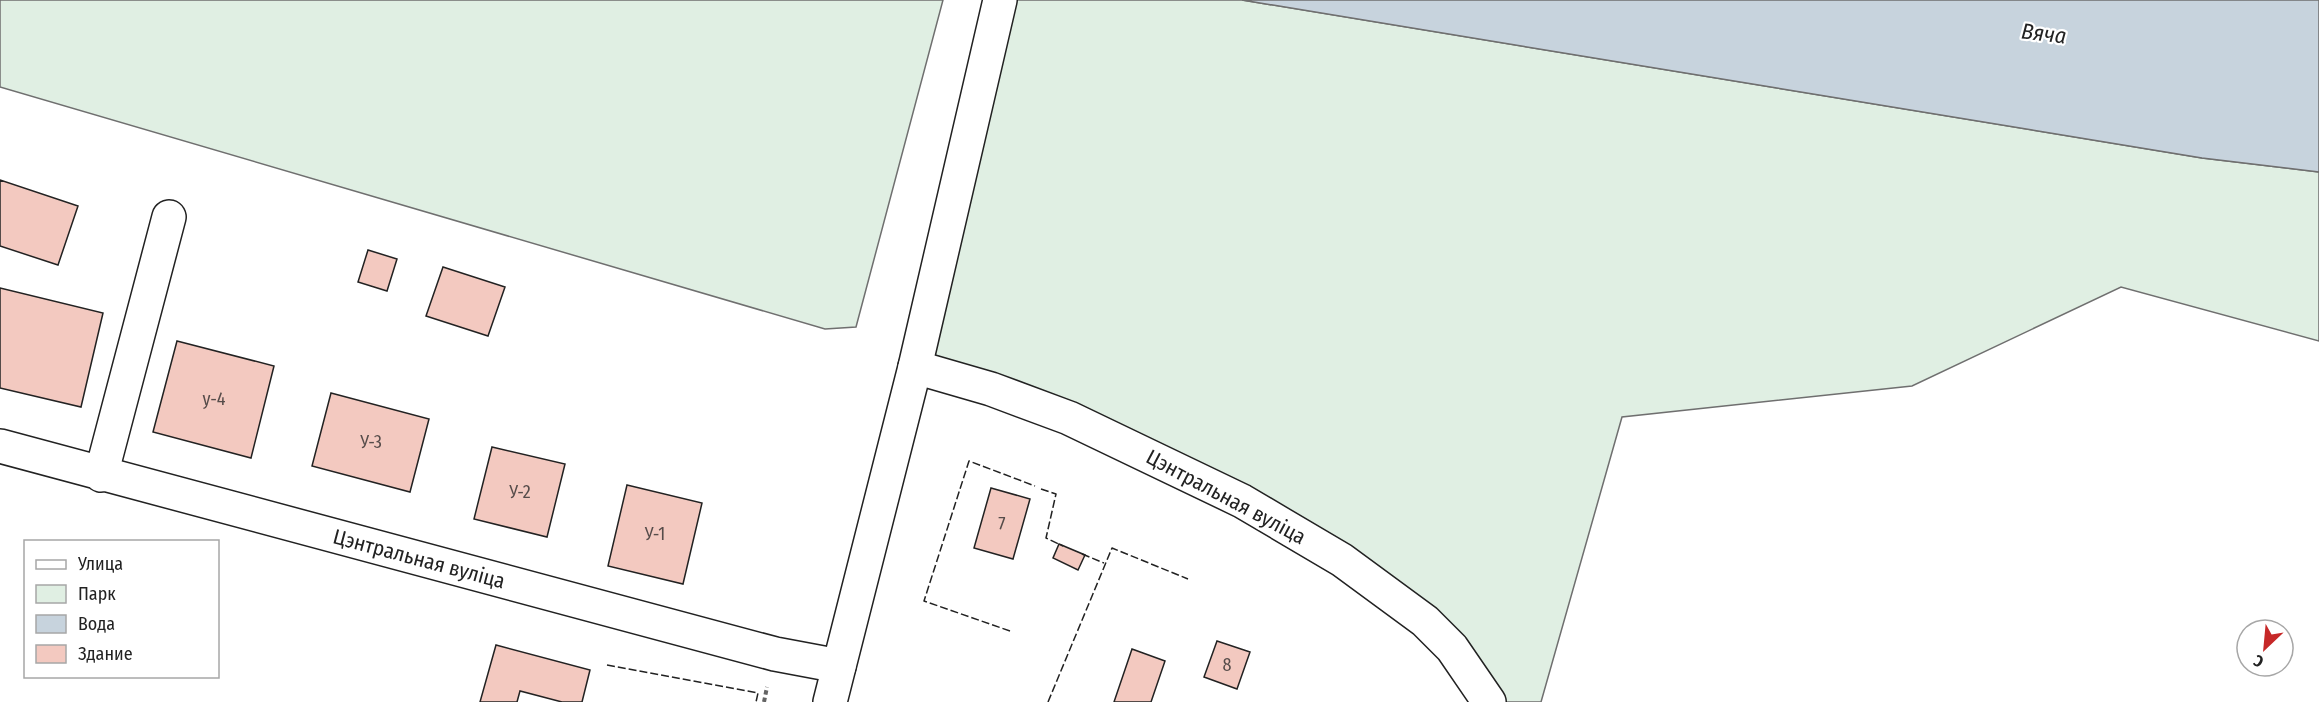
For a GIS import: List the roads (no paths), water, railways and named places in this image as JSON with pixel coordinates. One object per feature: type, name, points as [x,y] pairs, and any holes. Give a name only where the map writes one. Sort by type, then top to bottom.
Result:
[{"type":"street","points":[[830,702],[915,367],[999,7]]},
{"type":"street","points":[[101,475],[169,217]]},
{"type":"street","name":"Цэнтральная вуліца","points":[[915,367],[991,389],[1069,418],[1242,501],[1342,560],[1425,621],[1452,648],[1489,702]]},
{"type":"street","name":"Цэнтральная вуліца","points":[[0,446],[101,475],[775,654],[839,666]]},
{"type":"water","name":"Вяча","points":[[1242,0],[2319,0],[2319,172],[2202,158]]}]
